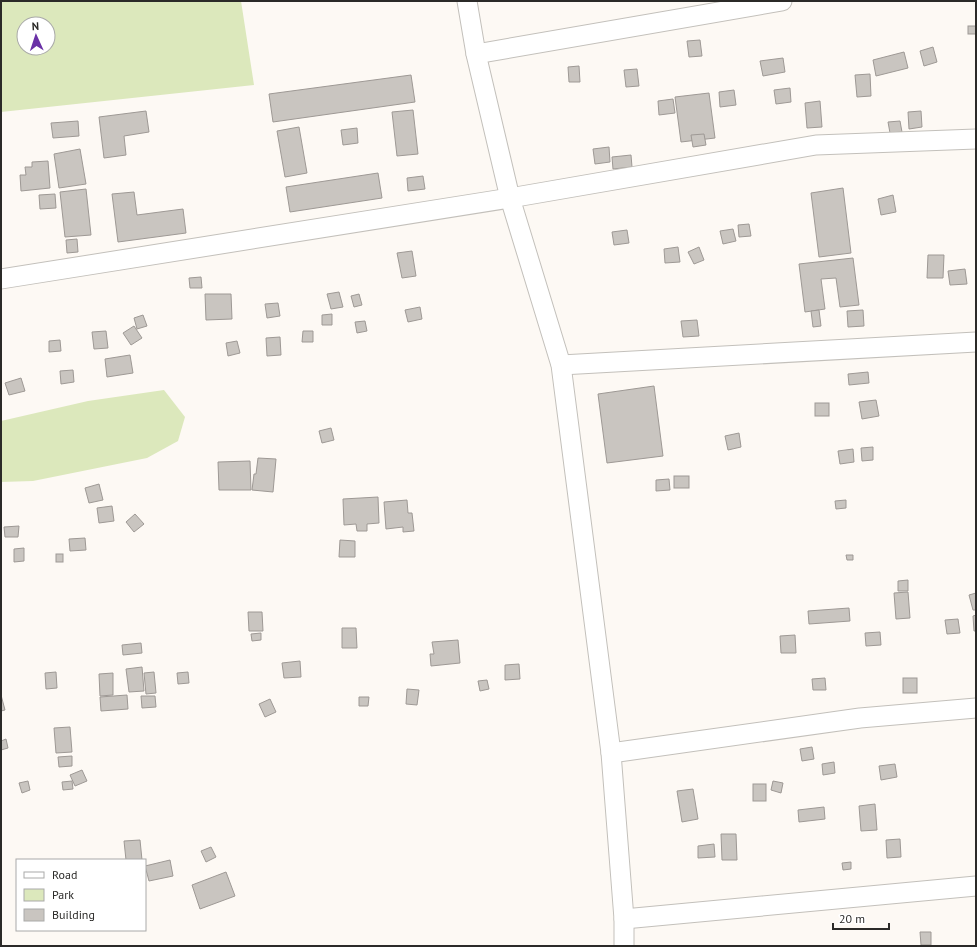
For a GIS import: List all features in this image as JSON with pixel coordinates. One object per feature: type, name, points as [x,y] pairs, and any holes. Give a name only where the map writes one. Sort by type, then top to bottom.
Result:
[{"type":"street","points":[[467,1],[476,54],[510,198],[561,365],[611,753],[624,919],[624,946]]},
{"type":"street","points":[[476,54],[782,1]]},
{"type":"street","points":[[1,278],[510,198],[816,145],[976,139]]},
{"type":"street","points":[[561,365],[976,342]]},
{"type":"street","points":[[611,753],[860,718],[976,708]]},
{"type":"street","points":[[624,919],[976,886]]},
{"type":"green space","points":[[1,1],[241,1],[254,85],[1,112]]},
{"type":"green space","points":[[164,390],[185,417],[178,441],[147,458],[33,481],[1,482],[1,421],[88,401]]},
{"type":"building","points":[[968,26],[976,26],[976,34],[968,34]]},
{"type":"building","points":[[700,40],[702,56],[689,57],[687,41]]},
{"type":"building","points":[[933,47],[937,62],[924,66],[920,51]]},
{"type":"building","points":[[904,52],[908,68],[876,76],[873,60]]},
{"type":"building","points":[[783,58],[785,72],[763,76],[760,61]]},
{"type":"building","points":[[579,66],[580,82],[569,82],[568,67]]},
{"type":"building","points":[[637,69],[639,86],[626,87],[624,70]]},
{"type":"building","points":[[870,74],[871,96],[857,97],[855,75]]},
{"type":"building","points":[[411,75],[415,102],[273,122],[269,94]]},
{"type":"building","points":[[790,88],[791,102],[776,104],[774,90]]},
{"type":"building","points":[[734,90],[736,105],[720,107],[719,92]]},
{"type":"building","points":[[709,93],[715,138],[681,142],[675,97]]},
{"type":"building","points":[[673,99],[675,113],[659,115],[658,101]]},
{"type":"building","points":[[820,101],[822,127],[807,128],[805,103]]},
{"type":"building","points":[[413,110],[418,154],[397,156],[392,112]]},
{"type":"building","points":[[146,111],[149,132],[124,136],[126,155],[104,158],[99,117]]},
{"type":"building","points":[[921,111],[922,127],[909,129],[908,112]]},
{"type":"building","points":[[78,121],[79,136],[53,138],[51,123]]},
{"type":"building","points":[[900,121],[902,132],[890,133],[888,122]]},
{"type":"building","points":[[299,127],[307,173],[285,177],[277,131]]},
{"type":"building","points":[[357,128],[358,143],[343,145],[341,130]]},
{"type":"building","points":[[704,134],[706,145],[693,147],[691,135]]},
{"type":"building","points":[[609,147],[610,162],[595,164],[593,149]]},
{"type":"building","points":[[80,149],[86,184],[59,188],[54,154]]},
{"type":"building","points":[[631,155],[632,167],[613,169],[612,157]]},
{"type":"building","points":[[48,161],[50,188],[21,191],[20,175],[26,175],[25,167],[32,167],[32,162]]},
{"type":"building","points":[[378,173],[382,198],[290,212],[286,187]]},
{"type":"building","points":[[423,176],[425,189],[408,191],[407,178]]},
{"type":"building","points":[[843,188],[851,253],[819,257],[811,193]]},
{"type":"building","points":[[86,189],[91,235],[65,237],[60,192]]},
{"type":"building","points":[[134,192],[137,215],[183,209],[186,233],[118,242],[112,194]]},
{"type":"building","points":[[55,194],[56,208],[40,209],[39,195]]},
{"type":"building","points":[[893,195],[896,212],[881,215],[878,199]]},
{"type":"building","points":[[749,224],[751,236],[739,237],[738,225]]},
{"type":"building","points":[[733,229],[736,241],[723,244],[720,231]]},
{"type":"building","points":[[627,230],[629,243],[614,245],[612,232]]},
{"type":"building","points":[[77,239],[78,252],[67,253],[66,240]]},
{"type":"building","points":[[678,247],[680,262],[665,263],[664,249]]},
{"type":"building","points":[[699,247],[704,260],[694,264],[688,252]]},
{"type":"building","points":[[412,251],[416,276],[402,278],[397,253]]},
{"type":"building","points":[[928,255],[944,255],[943,278],[927,278]]},
{"type":"building","points":[[853,258],[859,305],[840,307],[836,278],[821,279],[825,309],[805,312],[799,264]]},
{"type":"building","points":[[965,269],[967,284],[950,285],[948,271]]},
{"type":"building","points":[[201,277],[202,288],[190,288],[189,278]]},
{"type":"building","points":[[339,292],[343,307],[331,309],[327,294]]},
{"type":"building","points":[[205,294],[231,294],[232,319],[206,320]]},
{"type":"building","points":[[359,294],[362,305],[354,307],[351,296]]},
{"type":"building","points":[[278,303],[280,316],[267,318],[265,304]]},
{"type":"building","points":[[420,307],[422,319],[408,322],[405,310]]},
{"type":"building","points":[[819,310],[821,326],[813,327],[811,311]]},
{"type":"building","points":[[863,310],[864,326],[848,327],[847,311]]},
{"type":"building","points":[[332,314],[332,325],[322,325],[322,315]]},
{"type":"building","points":[[143,315],[147,326],[137,329],[134,318]]},
{"type":"building","points":[[697,320],[699,336],[683,337],[681,321]]},
{"type":"building","points":[[365,321],[367,331],[357,333],[355,322]]},
{"type":"building","points":[[134,326],[142,338],[131,345],[123,333]]},
{"type":"building","points":[[106,331],[108,348],[94,349],[92,332]]},
{"type":"building","points":[[303,331],[313,331],[313,342],[302,342]]},
{"type":"building","points":[[280,337],[281,355],[267,356],[266,338]]},
{"type":"building","points":[[60,340],[61,351],[49,352],[49,341]]},
{"type":"building","points":[[237,341],[240,353],[228,356],[226,343]]},
{"type":"building","points":[[130,355],[133,373],[107,377],[105,359]]},
{"type":"building","points":[[73,370],[74,382],[61,384],[60,371]]},
{"type":"building","points":[[868,372],[869,383],[849,385],[848,374]]},
{"type":"building","points":[[21,378],[25,391],[9,395],[5,383]]},
{"type":"building","points":[[654,386],[663,456],[607,463],[598,394]]},
{"type":"building","points":[[876,400],[879,416],[862,419],[859,402]]},
{"type":"building","points":[[815,403],[829,403],[829,416],[815,416]]},
{"type":"building","points":[[331,428],[334,440],[322,443],[319,431]]},
{"type":"building","points":[[739,433],[741,447],[728,450],[725,436]]},
{"type":"building","points":[[873,447],[873,460],[862,461],[861,448]]},
{"type":"building","points":[[853,449],[854,462],[840,464],[838,451]]},
{"type":"building","points":[[258,458],[276,459],[273,492],[252,490]]},
{"type":"building","points":[[250,461],[251,490],[219,490],[218,462]]},
{"type":"building","points":[[674,476],[689,476],[689,488],[674,488]]},
{"type":"building","points":[[669,479],[670,490],[656,491],[656,480]]},
{"type":"building","points":[[99,484],[103,500],[89,503],[85,488]]},
{"type":"building","points":[[378,497],[379,523],[367,524],[367,531],[357,531],[356,524],[344,525],[343,499]]},
{"type":"building","points":[[407,500],[408,513],[412,513],[414,531],[403,532],[403,527],[386,529],[384,502]]},
{"type":"building","points":[[846,500],[846,508],[836,509],[835,501]]},
{"type":"building","points":[[112,506],[114,521],[99,523],[97,508]]},
{"type":"building","points":[[135,514],[144,524],[134,532],[126,522]]},
{"type":"building","points":[[19,526],[18,537],[5,537],[4,527]]},
{"type":"building","points":[[85,538],[86,550],[70,551],[69,539]]},
{"type":"building","points":[[340,540],[355,541],[355,557],[339,557]]},
{"type":"building","points":[[24,548],[24,561],[14,562],[14,549]]},
{"type":"building","points":[[56,554],[63,554],[63,562],[56,562]]},
{"type":"building","points":[[846,555],[853,555],[853,560],[847,560]]},
{"type":"building","points":[[908,580],[908,591],[898,591],[898,581]]},
{"type":"building","points":[[908,592],[910,618],[896,619],[894,593]]},
{"type":"building","points":[[976,593],[976,610],[973,610],[969,595]]},
{"type":"building","points":[[849,608],[850,621],[809,624],[808,611]]},
{"type":"building","points":[[248,612],[262,612],[263,631],[249,631]]},
{"type":"building","points":[[976,615],[976,631],[974,631],[973,616]]},
{"type":"building","points":[[958,619],[960,633],[947,634],[945,620]]},
{"type":"building","points":[[342,628],[356,628],[357,648],[342,648]]},
{"type":"building","points":[[880,632],[881,645],[866,646],[865,633]]},
{"type":"building","points":[[261,633],[261,640],[252,641],[251,634]]},
{"type":"building","points":[[795,635],[796,653],[781,653],[780,636]]},
{"type":"building","points":[[458,640],[460,663],[431,666],[430,654],[434,654],[432,642]]},
{"type":"building","points":[[141,643],[142,653],[123,655],[122,645]]},
{"type":"building","points":[[300,661],[301,677],[284,678],[282,663]]},
{"type":"building","points":[[519,664],[520,679],[505,680],[505,665]]},
{"type":"building","points":[[142,667],[144,691],[129,692],[126,669]]},
{"type":"building","points":[[56,672],[57,688],[46,689],[45,673]]},
{"type":"building","points":[[154,672],[156,693],[146,694],[144,673]]},
{"type":"building","points":[[188,672],[189,683],[178,684],[177,673]]},
{"type":"building","points":[[113,673],[113,695],[100,696],[99,674]]},
{"type":"building","points":[[825,678],[826,690],[813,690],[812,679]]},
{"type":"building","points":[[903,678],[917,678],[917,693],[903,693]]},
{"type":"building","points":[[487,680],[489,689],[480,691],[478,681]]},
{"type":"building","points":[[407,689],[419,690],[417,705],[406,704]]},
{"type":"building","points":[[1,695],[5,710],[1,711]]},
{"type":"building","points":[[127,695],[128,709],[101,711],[100,697]]},
{"type":"building","points":[[141,696],[155,696],[156,707],[142,708]]},
{"type":"building","points":[[359,697],[369,697],[368,706],[359,706]]},
{"type":"building","points":[[270,699],[276,712],[265,717],[259,704]]},
{"type":"building","points":[[70,727],[72,752],[56,753],[54,728]]},
{"type":"building","points":[[6,739],[8,748],[1,750],[1,741]]},
{"type":"building","points":[[812,747],[814,759],[802,761],[800,749]]},
{"type":"building","points":[[72,756],[72,766],[59,767],[58,757]]},
{"type":"building","points":[[834,762],[835,773],[823,775],[822,764]]},
{"type":"building","points":[[895,764],[897,777],[881,780],[879,766]]},
{"type":"building","points":[[82,770],[87,781],[75,786],[70,775]]},
{"type":"building","points":[[28,781],[30,790],[22,793],[19,783]]},
{"type":"building","points":[[72,781],[73,789],[63,790],[62,782]]},
{"type":"building","points":[[773,781],[783,783],[781,793],[771,790]]},
{"type":"building","points":[[753,784],[766,784],[766,801],[753,801]]},
{"type":"building","points":[[693,789],[698,819],[682,822],[677,791]]},
{"type":"building","points":[[875,804],[877,830],[861,831],[859,806]]},
{"type":"building","points":[[824,807],[825,819],[799,822],[798,810]]},
{"type":"building","points":[[721,834],[736,834],[737,860],[722,860]]},
{"type":"building","points":[[900,839],[901,857],[887,858],[886,840]]},
{"type":"building","points":[[140,840],[142,859],[126,859],[124,841]]},
{"type":"building","points":[[714,844],[715,857],[698,858],[698,846]]},
{"type":"building","points":[[211,847],[216,857],[206,862],[201,851]]},
{"type":"building","points":[[170,860],[173,876],[149,881],[146,866]]},
{"type":"building","points":[[851,862],[851,869],[843,870],[842,863]]},
{"type":"building","points":[[226,872],[235,896],[200,909],[192,885]]},
{"type":"building","points":[[920,932],[931,932],[931,945],[921,945]]}]
